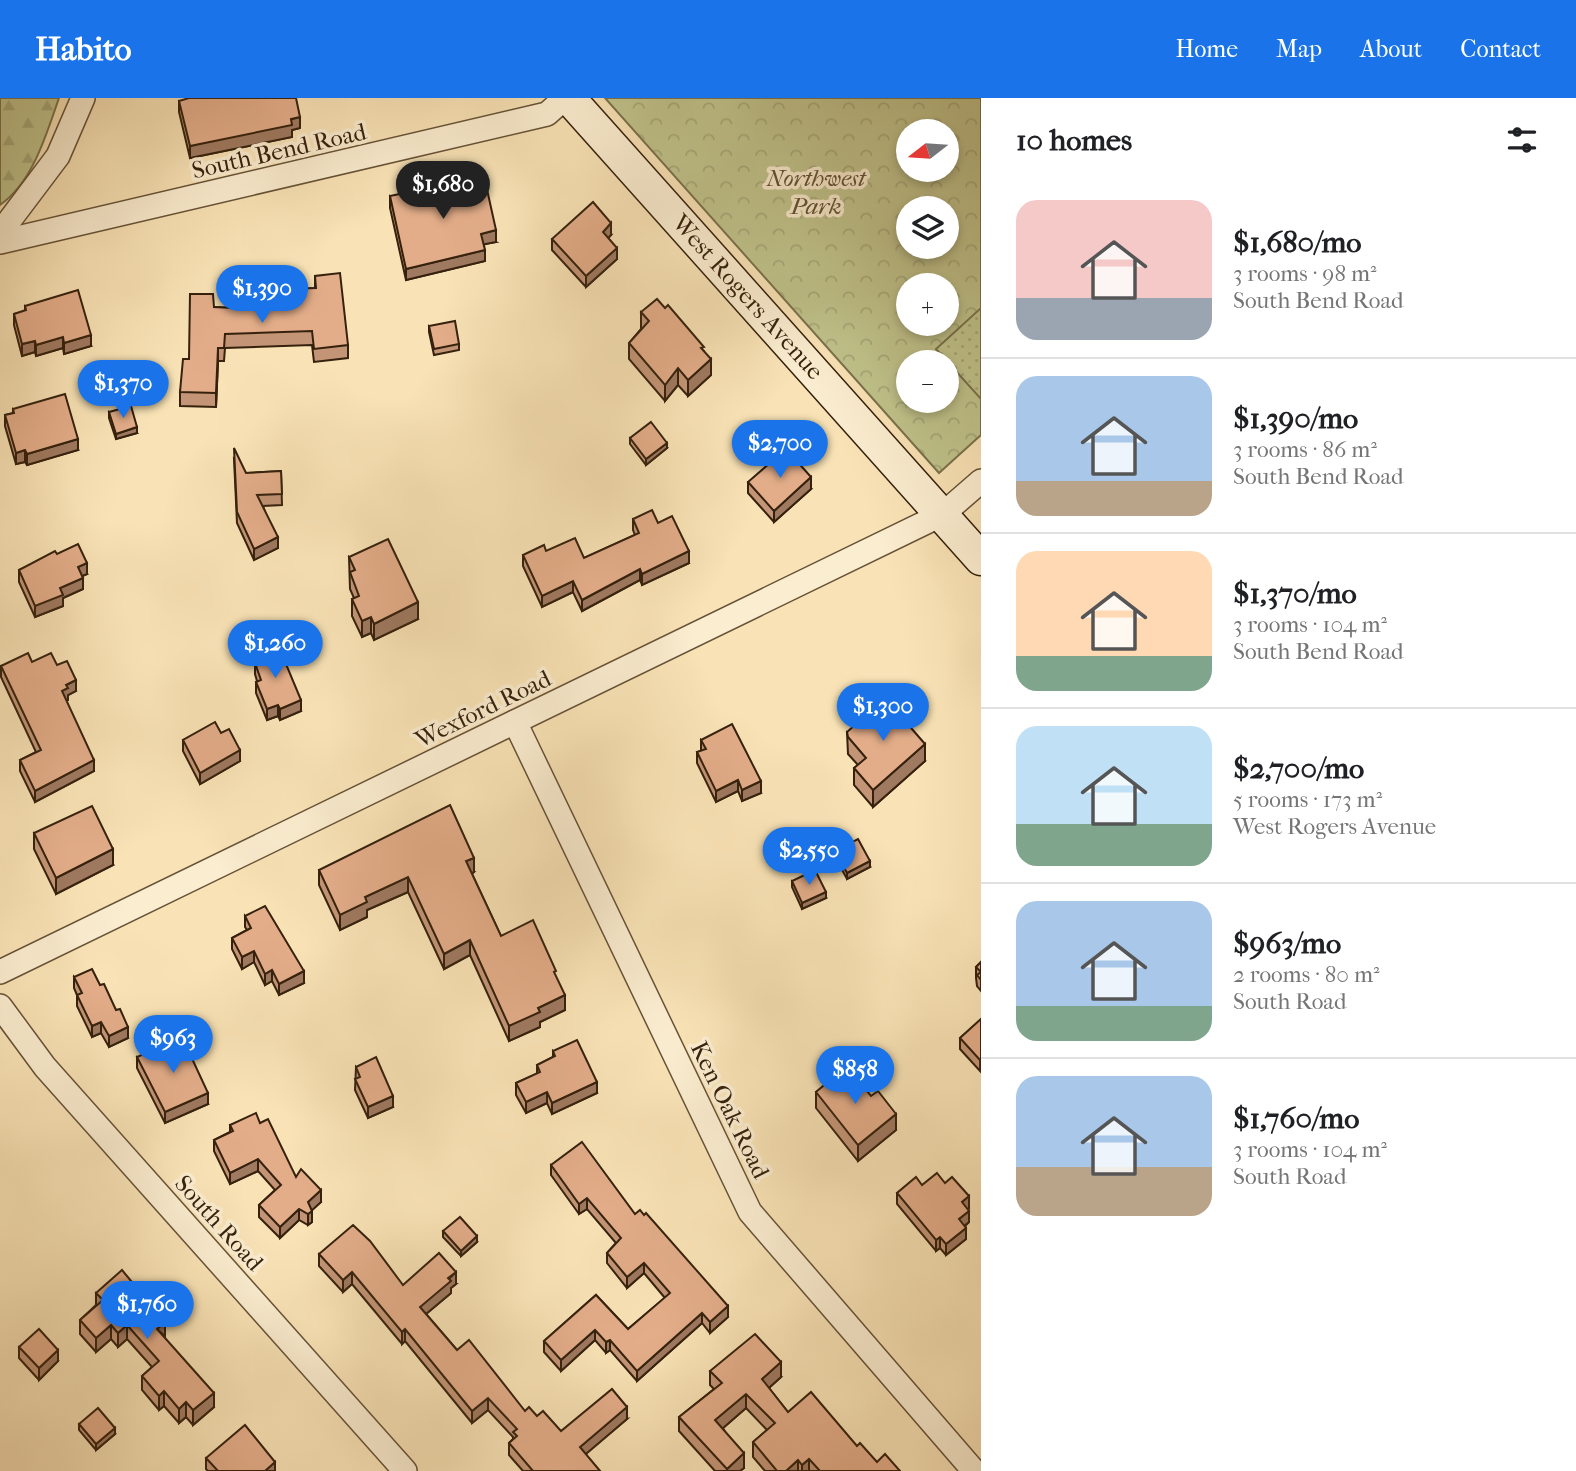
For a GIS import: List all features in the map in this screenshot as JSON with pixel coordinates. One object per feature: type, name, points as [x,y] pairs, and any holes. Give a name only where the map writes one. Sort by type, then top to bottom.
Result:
[{"type":"street","points":[[0,233],[58,156],[83,98]]},
{"type":"street","name":"South Bend Road","points":[[0,242],[547,114],[567,98]]},
{"type":"street","name":"West Rogers Avenue","points":[[567,98],[981,559]]},
{"type":"street","name":"Wexford Road","points":[[0,972],[943,514],[981,481]]},
{"type":"street","name":"Ken Oak Road","points":[[515,722],[750,1212],[974,1471]]},
{"type":"street","name":"South Road","points":[[0,1006],[46,1067],[405,1471]]},
{"type":"green space","points":[[0,98],[59,98],[30,171],[0,205]]},
{"type":"green space","name":"Northwest Park","points":[[605,98],[981,98],[981,435],[939,473]]},
{"type":"green space","points":[[981,308],[981,399],[959,375],[959,350],[936,349],[950,336],[959,336],[959,328]]},
{"type":"building","points":[[189,98],[296,98],[300,117],[291,119],[292,125],[190,146],[179,101]]},
{"type":"building","points":[[484,176],[496,230],[481,234],[485,250],[406,269],[390,196]]},
{"type":"building","points":[[593,202],[611,223],[603,232],[617,248],[586,276],[552,239]]},
{"type":"building","points":[[340,273],[348,345],[314,349],[312,331],[225,334],[224,348],[218,348],[216,393],[180,392],[183,359],[189,359],[190,294],[213,294],[214,307],[256,309],[255,293],[259,290],[316,288],[315,276]]},
{"type":"building","points":[[78,290],[91,335],[64,343],[63,337],[36,345],[35,341],[22,344],[14,314],[26,310],[25,306]]},
{"type":"building","points":[[657,299],[665,308],[668,305],[711,359],[688,380],[678,368],[665,385],[629,343],[649,321],[641,312]]},
{"type":"building","points":[[455,321],[459,344],[434,349],[429,326]]},
{"type":"building","points":[[65,394],[78,439],[27,454],[25,450],[16,453],[5,415],[14,413],[13,409]]},
{"type":"building","points":[[131,406],[137,427],[116,434],[109,412]]},
{"type":"building","points":[[651,422],[667,443],[646,459],[630,438]]},
{"type":"building","points":[[234,448],[246,473],[281,471],[282,494],[257,495],[278,537],[254,549],[237,512]]},
{"type":"building","points":[[786,449],[811,477],[774,511],[748,482]]},
{"type":"building","points":[[652,510],[658,523],[672,516],[689,551],[642,574],[640,569],[582,600],[573,581],[542,596],[523,555],[544,545],[546,551],[575,538],[584,558],[639,533],[633,519]]},
{"type":"building","points":[[388,539],[418,602],[374,624],[371,617],[362,621],[352,599],[359,596],[350,572],[355,570],[349,557]]},
{"type":"building","points":[[78,544],[87,563],[78,567],[83,578],[60,588],[63,595],[35,606],[19,570],[55,551],[57,554]]},
{"type":"building","points":[[264,646],[281,652],[301,700],[280,709],[278,705],[267,709],[256,682],[261,680],[255,663]]},
{"type":"building","points":[[28,653],[32,662],[51,653],[57,665],[67,661],[76,680],[66,685],[68,688],[62,691],[94,760],[35,791],[20,760],[41,750],[1,666]]},
{"type":"building","points":[[885,698],[925,744],[873,790],[854,768],[866,758],[848,737],[847,732]]},
{"type":"building","points":[[215,722],[221,733],[229,729],[240,750],[200,773],[183,740]]},
{"type":"building","points":[[732,724],[761,781],[742,790],[738,780],[716,791],[697,752],[706,749],[701,740]]},
{"type":"building","points":[[450,805],[474,858],[466,861],[501,936],[533,920],[565,995],[538,1008],[540,1012],[509,1026],[470,940],[444,954],[408,877],[365,897],[367,902],[340,915],[319,870]]},
{"type":"building","points":[[92,806],[113,849],[56,878],[34,833]]},
{"type":"building","points":[[858,839],[870,861],[847,873],[835,851]]},
{"type":"building","points":[[815,870],[826,892],[802,903],[792,881]]},
{"type":"building","points":[[265,906],[304,971],[279,984],[272,970],[265,974],[254,951],[242,957],[232,938],[251,928],[245,916]]},
{"type":"building","points":[[92,969],[100,985],[104,984],[116,1010],[120,1009],[128,1027],[109,1036],[101,1022],[92,1026],[77,995],[82,993],[74,977]]},
{"type":"building","points":[[981,1019],[981,1059],[980,1060],[960,1038]]},
{"type":"building","points":[[182,1037],[208,1093],[165,1112],[137,1057]]},
{"type":"building","points":[[577,1040],[597,1082],[552,1103],[547,1092],[526,1102],[516,1083],[540,1072],[537,1065],[555,1056],[553,1051]]},
{"type":"building","points":[[376,1057],[393,1096],[368,1107],[355,1079],[360,1077],[356,1067]]},
{"type":"building","points":[[842,1070],[848,1079],[854,1075],[871,1096],[878,1091],[896,1114],[858,1145],[816,1092]]},
{"type":"building","points":[[256,1113],[260,1123],[268,1119],[296,1177],[301,1169],[321,1190],[308,1202],[312,1211],[308,1214],[299,1209],[280,1227],[259,1205],[281,1185],[258,1159],[230,1173],[214,1140],[233,1131],[230,1125]]},
{"type":"building","points":[[582,1142],[635,1214],[640,1210],[644,1215],[646,1213],[728,1306],[710,1322],[702,1313],[637,1371],[610,1340],[606,1342],[595,1330],[561,1360],[544,1341],[596,1295],[628,1329],[670,1293],[644,1263],[627,1277],[607,1253],[621,1238],[587,1198],[579,1204],[551,1165]]},
{"type":"building","points":[[937,1173],[945,1183],[952,1177],[969,1196],[962,1202],[969,1211],[959,1219],[966,1228],[946,1244],[940,1237],[936,1240],[897,1193],[916,1177],[922,1185]]},
{"type":"building","points":[[460,1217],[477,1236],[461,1251],[443,1231]]},
{"type":"building","points":[[353,1225],[370,1241],[403,1285],[439,1253],[456,1272],[448,1278],[451,1281],[420,1307],[457,1350],[469,1340],[525,1411],[529,1407],[537,1416],[543,1411],[561,1431],[612,1389],[627,1407],[580,1447],[600,1471],[533,1471],[509,1443],[517,1436],[513,1432],[517,1429],[488,1398],[472,1411],[405,1329],[402,1332],[352,1272],[343,1280],[319,1254]]},
{"type":"building","points":[[122,1270],[165,1322],[157,1329],[214,1393],[193,1410],[186,1402],[179,1409],[164,1391],[159,1396],[142,1376],[159,1361],[127,1325],[118,1333],[111,1325],[96,1338],[80,1320],[103,1300],[96,1293]]},
{"type":"building","points":[[39,1329],[58,1350],[39,1368],[19,1347]]},
{"type":"building","points":[[755,1334],[781,1362],[762,1379],[788,1412],[811,1392],[857,1446],[860,1443],[877,1462],[885,1454],[900,1471],[820,1471],[809,1459],[802,1465],[798,1460],[786,1471],[777,1471],[753,1442],[775,1423],[746,1394],[715,1420],[744,1453],[727,1469],[679,1417],[722,1383],[710,1371]]},
{"type":"building","points":[[98,1408],[115,1428],[96,1444],[79,1424]]},
{"type":"building","points":[[245,1425],[275,1462],[265,1471],[218,1471],[206,1458]]}]
